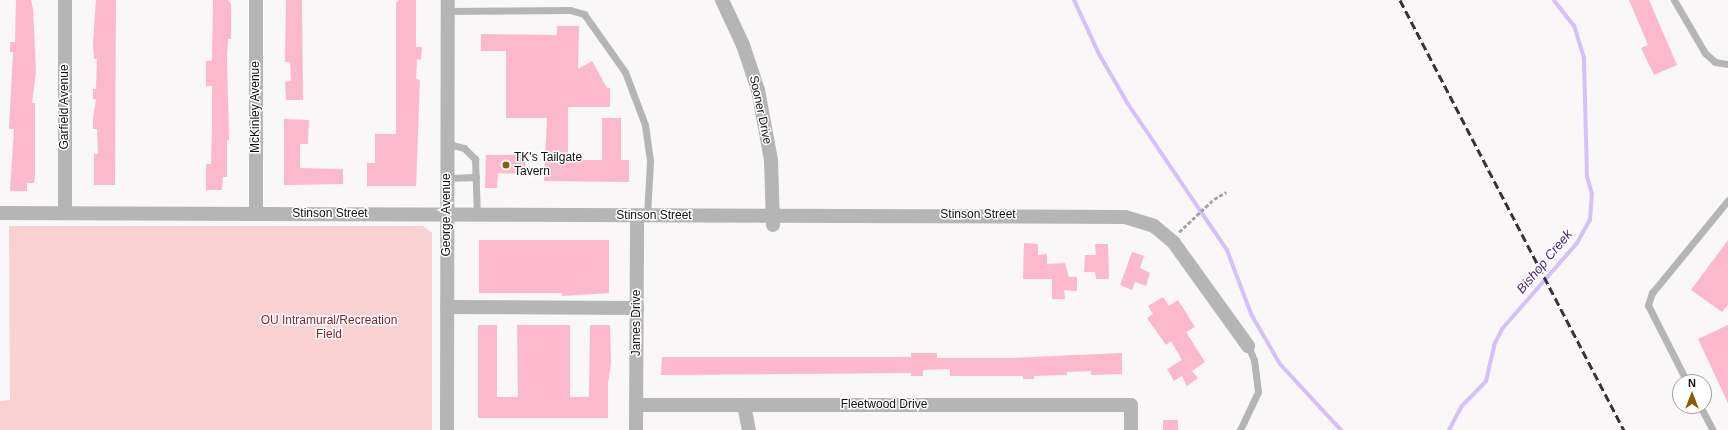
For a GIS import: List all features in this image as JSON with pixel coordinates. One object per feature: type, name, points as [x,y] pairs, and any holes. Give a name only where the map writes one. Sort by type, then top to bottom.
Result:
[{"type":"street","name":"Garfield Avenue","points":[[65,0],[65,214]]},
{"type":"street","name":"McKinley Avenue","points":[[256,0],[256,213]]},
{"type":"street","name":"Sooner Drive","points":[[722,0],[743,45],[758,90],[771,160],[772,220]]},
{"type":"street","name":"George Avenue","points":[[447,430],[448,6]]},
{"type":"street","name":"Stinson Street","points":[[0,213],[642,216],[772,220],[1113,216],[1144,222],[1171,239],[1248,346]]},
{"type":"street","name":"James Drive","points":[[636,430],[637,308],[642,216]]},
{"type":"street","points":[[447,307],[637,308]]},
{"type":"street","name":"Fleetwood Drive","points":[[636,405],[1131,404],[1131,430]]},
{"type":"street","points":[[744,405],[749,430]]},
{"type":"lane","points":[[1674,0],[1705,53],[1716,62],[1728,64]]},
{"type":"lane","points":[[448,6],[570,10],[584,14],[608,45],[625,72],[645,125],[650,162],[642,216]]},
{"type":"lane","points":[[448,144],[464,148],[475,159],[476,215]]},
{"type":"lane","points":[[447,178],[476,177]]},
{"type":"lane","points":[[1684,374],[1648,305],[1652,293],[1728,200]]},
{"type":"lane","points":[[1240,430],[1258,392],[1254,360],[1248,346]]},
{"type":"lane","points":[[1704,414],[1712,430]]},
{"type":"path","points":[[1171,239],[1214,199],[1226,192]]},
{"type":"green space","name":"OU Intramural/Recreation Field","points":[[9,226],[423,226],[432,233],[432,430],[0,430],[0,401],[10,400]]},
{"type":"building","points":[[16,0],[31,0],[33,9],[36,71],[32,103],[35,103],[35,175],[34,183],[27,183],[27,191],[10,191],[14,129],[9,129],[13,52],[10,52],[10,42],[15,42]]},
{"type":"building","points":[[96,0],[116,0],[115,185],[94,185],[94,154],[98,154],[97,129],[93,129],[96,99],[93,99],[93,89],[96,89],[97,59],[94,59],[93,43]]},
{"type":"building","points":[[213,0],[228,0],[231,4],[231,39],[228,39],[227,57],[229,140],[227,140],[227,177],[223,177],[222,190],[206,190],[206,164],[211,164],[212,86],[206,86],[206,61],[212,61]]},
{"type":"building","points":[[286,0],[302,0],[303,100],[286,100],[285,82],[291,81],[290,62],[285,62]]},
{"type":"building","points":[[399,0],[416,0],[416,47],[422,47],[421,60],[417,59],[416,79],[420,80],[416,186],[367,186],[367,163],[375,163],[375,134],[396,134],[396,3]]},
{"type":"building","points":[[1629,0],[1649,0],[1677,65],[1654,75],[1641,48],[1648,45]]},
{"type":"building","points":[[557,26],[579,26],[578,69],[592,61],[607,88],[610,88],[610,107],[568,107],[568,160],[602,160],[602,118],[621,118],[621,160],[629,160],[629,182],[544,181],[547,118],[506,118],[506,51],[481,51],[481,34],[557,35]]},
{"type":"building","points":[[284,119],[309,120],[308,144],[300,144],[300,168],[343,169],[343,184],[284,185]]},
{"type":"building","points":[[486,155],[525,155],[525,174],[498,173],[497,188],[485,188]]},
{"type":"building","points":[[479,240],[609,240],[609,293],[562,296],[562,293],[479,293]]},
{"type":"building","points":[[1728,240],[1728,305],[1722,312],[1691,290]]},
{"type":"building","points":[[1024,243],[1038,244],[1038,255],[1047,254],[1047,264],[1065,263],[1069,277],[1077,277],[1077,291],[1064,290],[1065,299],[1052,299],[1052,279],[1023,279]]},
{"type":"building","points":[[1095,244],[1108,244],[1109,279],[1096,279],[1095,272],[1084,272],[1085,255],[1096,255]]},
{"type":"building","points":[[1132,252],[1144,256],[1140,268],[1150,273],[1146,286],[1135,282],[1132,290],[1120,285]]},
{"type":"building","points":[[1163,297],[1169,306],[1178,300],[1195,327],[1186,332],[1205,362],[1192,371],[1198,378],[1187,386],[1182,376],[1174,381],[1167,369],[1182,360],[1171,341],[1166,345],[1147,318],[1153,314],[1148,306]]},
{"type":"building","points":[[478,325],[497,325],[497,397],[518,397],[517,325],[570,325],[570,397],[589,397],[590,325],[610,325],[611,363],[608,383],[608,418],[478,418]]},
{"type":"building","points":[[1728,325],[1728,403],[1698,339]]},
{"type":"building","points":[[911,353],[937,353],[937,358],[1012,358],[1122,353],[1122,374],[1091,375],[1091,371],[1067,372],[1067,375],[1034,376],[1034,379],[1023,379],[1023,376],[950,376],[950,369],[923,370],[923,376],[911,376],[911,373],[661,375],[662,357],[911,357]]},
{"type":"building","points":[[1163,420],[1178,420],[1178,430],[1163,430]]},
{"type":"waterway","points":[[1074,0],[1099,54],[1128,104],[1227,250],[1251,314],[1280,364],[1341,430]]},
{"type":"waterway","name":"Bishop Creek","points":[[1449,430],[1461,407],[1486,381],[1494,345],[1502,329],[1577,243],[1590,220],[1592,194],[1587,176],[1584,58],[1574,26],[1554,0]]},
{"type":"railway","points":[[1400,0],[1624,430]]},
{"type":"place","name":"TK's Tailgate Tavern","points":[[506,165]]}]
